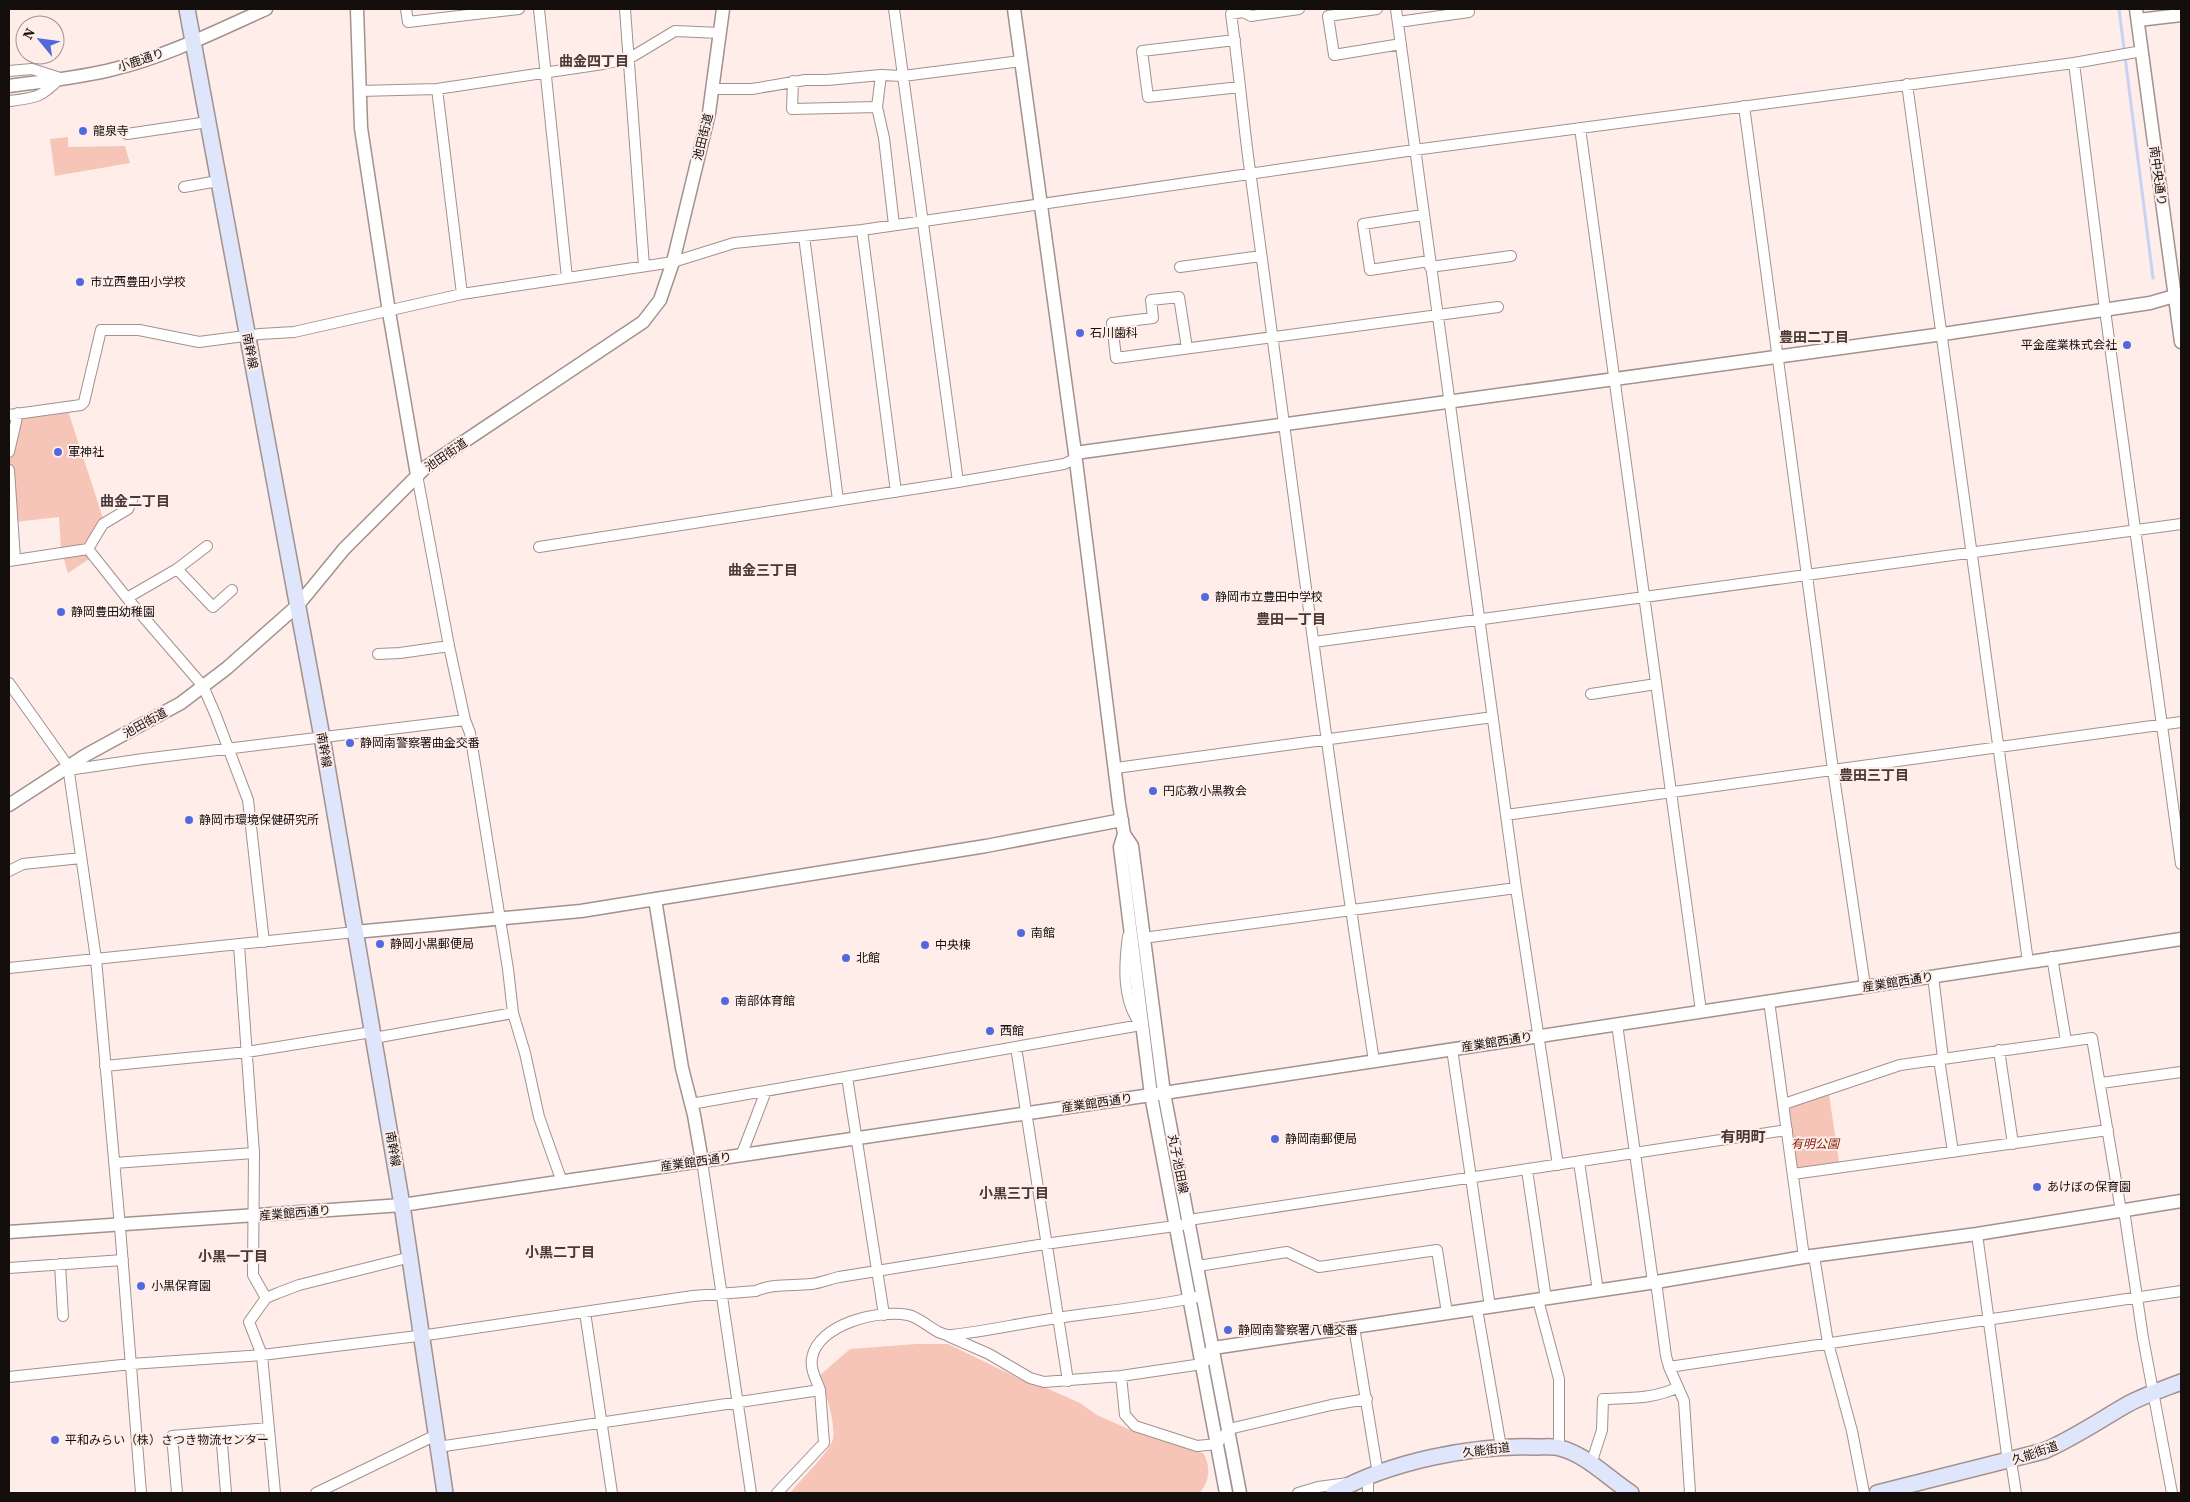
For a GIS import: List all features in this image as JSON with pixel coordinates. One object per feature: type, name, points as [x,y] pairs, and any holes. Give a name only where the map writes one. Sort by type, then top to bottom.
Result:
[{"type":"main road","name":"南幹線","points":[[187,9],[322,737],[411,1257],[445,1493]]},
{"type":"main road","name":"久能街道","points":[[1877,1493],[2009,1462],[2044,1451],[2068,1441],[2129,1404],[2181,1382]]},
{"type":"main road","name":"久能街道","points":[[1334,1493],[1424,1460],[1501,1447],[1559,1448],[1575,1453],[1631,1493]]},
{"type":"street","name":"小鹿通り","points":[[9,86],[115,69],[193,41],[266,9]]},
{"type":"street","points":[[358,9],[361,128],[389,312],[417,475],[449,646],[465,720],[470,733],[514,1013],[539,1117],[562,1182]]},
{"type":"street","points":[[406,9],[408,22],[519,9]]},
{"type":"street","points":[[539,9],[568,278]]},
{"type":"street","points":[[625,9],[644,266]]},
{"type":"street","name":"池田街道","points":[[9,805],[68,768],[158,716],[203,686],[252,648],[298,605],[344,549],[417,475],[644,322],[660,300],[672,262],[710,113],[723,9]]},
{"type":"street","points":[[894,9],[921,222],[958,482]]},
{"type":"street","name":"丸子池田線","points":[[1014,9],[1116,768],[1124,834],[1120,847],[1130,925],[1137,939],[1164,1093],[1240,1493]]},
{"type":"street","points":[[1299,9],[1251,16],[1242,11],[1231,14],[1250,174],[1326,740],[1374,1061]]},
{"type":"street","points":[[1377,9],[1328,16],[1334,55],[1400,44]]},
{"type":"street","points":[[1396,9],[1516,888],[1558,1165]]},
{"type":"street","points":[[1398,22],[1469,12]]},
{"type":"street","points":[[2137,15],[2181,15]]},
{"type":"street","name":"南中央通り","points":[[2137,15],[2178,295],[2181,342]]},
{"type":"street","points":[[359,91],[438,90],[630,58],[676,31],[720,33]]},
{"type":"street","points":[[1235,40],[1142,51],[1148,96],[1240,86]]},
{"type":"street","points":[[9,452],[14,414],[81,405],[84,402],[101,330],[139,330],[199,342],[294,332],[462,294],[672,262],[734,243],[921,222],[1414,150],[2074,62],[2142,51]]},
{"type":"street","points":[[713,89],[752,89],[793,81],[881,75],[903,76],[1021,61]]},
{"type":"street","points":[[2074,62],[2105,310],[2137,531],[2181,864]]},
{"type":"street","points":[[9,71],[32,69],[60,78],[47,92],[40,96],[9,101]]},
{"type":"street","points":[[881,75],[877,107],[884,138],[894,225]]},
{"type":"street","points":[[793,81],[792,109],[877,107]]},
{"type":"street","points":[[1908,84],[2028,962]]},
{"type":"street","points":[[438,90],[462,294]]},
{"type":"street","points":[[1744,106],[1833,770],[1865,986]]},
{"type":"street","points":[[127,134],[208,122]]},
{"type":"street","points":[[1580,128],[1701,1011]]},
{"type":"street","points":[[184,187],[218,181]]},
{"type":"street","points":[[1423,215],[1363,224],[1370,270],[1511,256]]},
{"type":"street","points":[[862,230],[896,492]]},
{"type":"street","points":[[804,236],[838,500]]},
{"type":"street","points":[[1180,267],[1262,256]]},
{"type":"street","points":[[538,547],[958,482],[1064,464],[1075,456],[1449,401],[1943,334],[2105,310],[2178,295]]},
{"type":"street","points":[[1187,348],[1180,297],[1151,300],[1153,318],[1112,323],[1116,358],[1498,307]]},
{"type":"street","points":[[9,470],[12,560],[88,549],[104,524],[128,508],[132,501]]},
{"type":"street","points":[[1314,642],[1807,577],[2181,524]]},
{"type":"street","points":[[127,598],[177,568],[206,546]]},
{"type":"street","points":[[88,549],[127,598],[203,686],[248,800],[264,942]]},
{"type":"street","points":[[177,568],[213,607],[232,590]]},
{"type":"street","points":[[378,654],[449,646]]},
{"type":"street","points":[[9,683],[68,768],[96,959],[120,1224],[141,1493]]},
{"type":"street","points":[[1591,694],[1656,684]]},
{"type":"street","points":[[1116,768],[1493,717]]},
{"type":"street","points":[[68,768],[465,720]]},
{"type":"street","points":[[1506,814],[2181,722]]},
{"type":"street","points":[[9,968],[355,932],[581,911],[977,848],[1122,820]]},
{"type":"street","name":"丸子池田線","points":[[1124,834],[1132,846],[1141,1025],[1171,1227],[1189,1298],[1226,1493]]},
{"type":"street","points":[[9,871],[23,864],[82,858]]},
{"type":"street","points":[[1137,939],[1516,888]]},
{"type":"street","points":[[655,899],[682,1068],[702,1161],[751,1493]]},
{"type":"street","points":[[691,1104],[1141,1025],[1131,1011],[1126,982],[1125,958],[1130,925]]},
{"type":"street","name":"産業館西通り","points":[[9,1232],[254,1217],[402,1205],[1151,1095],[2052,957],[2181,939]]},
{"type":"street","points":[[239,945],[254,1153],[253,1275],[266,1298]]},
{"type":"street","points":[[2052,957],[2066,1041]]},
{"type":"street","points":[[1933,976],[1953,1152]]},
{"type":"street","points":[[1768,1001],[1793,1174],[1809,1257],[1828,1344],[1852,1431],[1864,1493]]},
{"type":"street","points":[[105,1066],[247,1052],[514,1013]]},
{"type":"street","points":[[1616,1024],[1654,1282],[1669,1367],[1684,1401],[1690,1493]]},
{"type":"street","points":[[1784,1104],[1900,1065],[2092,1038],[2172,1493]]},
{"type":"street","points":[[1016,1047],[1045,1244],[1068,1381]]},
{"type":"street","points":[[1452,1049],[1470,1178],[1501,1447]]},
{"type":"street","points":[[1999,1050],[2013,1144]]},
{"type":"street","points":[[2100,1083],[2181,1072]]},
{"type":"street","points":[[847,1076],[884,1315]]},
{"type":"street","points":[[741,1156],[766,1091]]},
{"type":"street","points":[[9,1376],[131,1364],[262,1355],[721,1294],[756,1291],[762,1288],[815,1283],[839,1277],[1045,1244],[1171,1227],[1189,1222],[1787,1130]]},
{"type":"street","points":[[1793,1174],[2108,1130]]},
{"type":"street","points":[[114,1164],[254,1153]]},
{"type":"street","points":[[1579,1162],[1598,1290]]},
{"type":"street","points":[[1527,1170],[1542,1299],[1559,1379],[1559,1448]]},
{"type":"street","points":[[777,1493],[824,1443],[820,1390],[812,1369],[814,1350],[830,1330],[856,1320],[884,1315],[909,1315],[948,1336],[989,1354],[1030,1378],[1044,1382],[1068,1381],[1120,1376],[1202,1364],[1213,1348],[2181,1202]]},
{"type":"street","points":[[1977,1234],[2009,1462],[2016,1493]]},
{"type":"street","points":[[1198,1266],[1286,1252],[1319,1267],[1438,1250],[1447,1313]]},
{"type":"street","points":[[274,1493],[262,1355],[249,1322],[266,1298],[299,1286],[411,1257]]},
{"type":"street","points":[[9,1268],[123,1260]]},
{"type":"street","points":[[60,1264],[64,1316]]},
{"type":"street","points":[[1669,1367],[2181,1291]]},
{"type":"street","points":[[948,1336],[1203,1295]]},
{"type":"street","points":[[585,1312],[612,1493]]},
{"type":"street","points":[[1298,1493],[1318,1487],[1367,1482],[1366,1399],[1354,1327]]},
{"type":"street","points":[[1120,1376],[1125,1415],[1135,1426],[1197,1446],[1217,1444],[1229,1429],[1331,1405],[1366,1399]]},
{"type":"street","points":[[1591,1464],[1602,1430],[1603,1399],[1638,1398],[1668,1392],[1678,1387]]},
{"type":"street","points":[[316,1493],[437,1441],[602,1424],[820,1390]]},
{"type":"street","points":[[177,1493],[172,1436],[269,1428]]},
{"type":"street","points":[[221,1432],[226,1493]]},
{"type":"green space","points":[[68,137],[68,147],[125,146],[130,163],[55,176],[50,139]]},
{"type":"green space","points":[[68,411],[104,521],[83,547],[89,559],[68,573],[61,549],[59,517],[15,522],[9,456],[21,417]]},
{"type":"green space","name":"有明公園","points":[[1829,1094],[1839,1162],[1797,1168],[1789,1106]]},
{"type":"green space","points":[[917,1344],[948,1344],[1026,1382],[1044,1387],[1080,1403],[1097,1415],[1135,1432],[1203,1453],[1206,1458],[1208,1474],[1203,1489],[1199,1493],[790,1493],[821,1458],[831,1445],[833,1439],[833,1424],[827,1398],[819,1376],[850,1349]]},
{"type":"waterway","points":[[2119,9],[2153,278]]},
{"type":"place","name":"龍泉寺","points":[[83,131]]},
{"type":"place","name":"市立西豊田小学校","points":[[80,282]]},
{"type":"place","name":"石川歯科","points":[[1080,333]]},
{"type":"place","name":"平金産業株式会社","points":[[2127,345]]},
{"type":"place","name":"軍神社","points":[[58,452]]},
{"type":"place","name":"静岡市立豊田中学校","points":[[1205,597]]},
{"type":"place","name":"静岡豊田幼稚園","points":[[61,612]]},
{"type":"place","name":"静岡南警察署曲金交番","points":[[350,743]]},
{"type":"place","name":"円応教小黒教会","points":[[1153,791]]},
{"type":"place","name":"静岡市環境保健研究所","points":[[189,820]]},
{"type":"place","name":"南館","points":[[1021,933]]},
{"type":"place","name":"静岡小黒郵便局","points":[[380,944]]},
{"type":"place","name":"中央棟","points":[[925,945]]},
{"type":"place","name":"北館","points":[[846,958]]},
{"type":"place","name":"南部体育館","points":[[725,1001]]},
{"type":"place","name":"西館","points":[[990,1031]]},
{"type":"place","name":"静岡南郵便局","points":[[1275,1139]]},
{"type":"place","name":"あけぼの保育園","points":[[2037,1187]]},
{"type":"place","name":"小黒保育園","points":[[141,1286]]},
{"type":"place","name":"静岡南警察署八幡交番","points":[[1228,1330]]},
{"type":"place","name":"平和みらい（株）さつき物流センター","points":[[55,1440]]},
{"type":"district","name":"曲金四丁目","points":[[594,61]]},
{"type":"district","name":"豊田二丁目","points":[[1814,337]]},
{"type":"district","name":"曲金二丁目","points":[[135,501]]},
{"type":"district","name":"曲金三丁目","points":[[763,570]]},
{"type":"district","name":"豊田一丁目","points":[[1291,619]]},
{"type":"district","name":"豊田三丁目","points":[[1874,775]]},
{"type":"district","name":"有明町","points":[[1743,1136]]},
{"type":"district","name":"小黒三丁目","points":[[1014,1193]]},
{"type":"district","name":"小黒二丁目","points":[[560,1252]]},
{"type":"district","name":"小黒一丁目","points":[[233,1256]]}]
